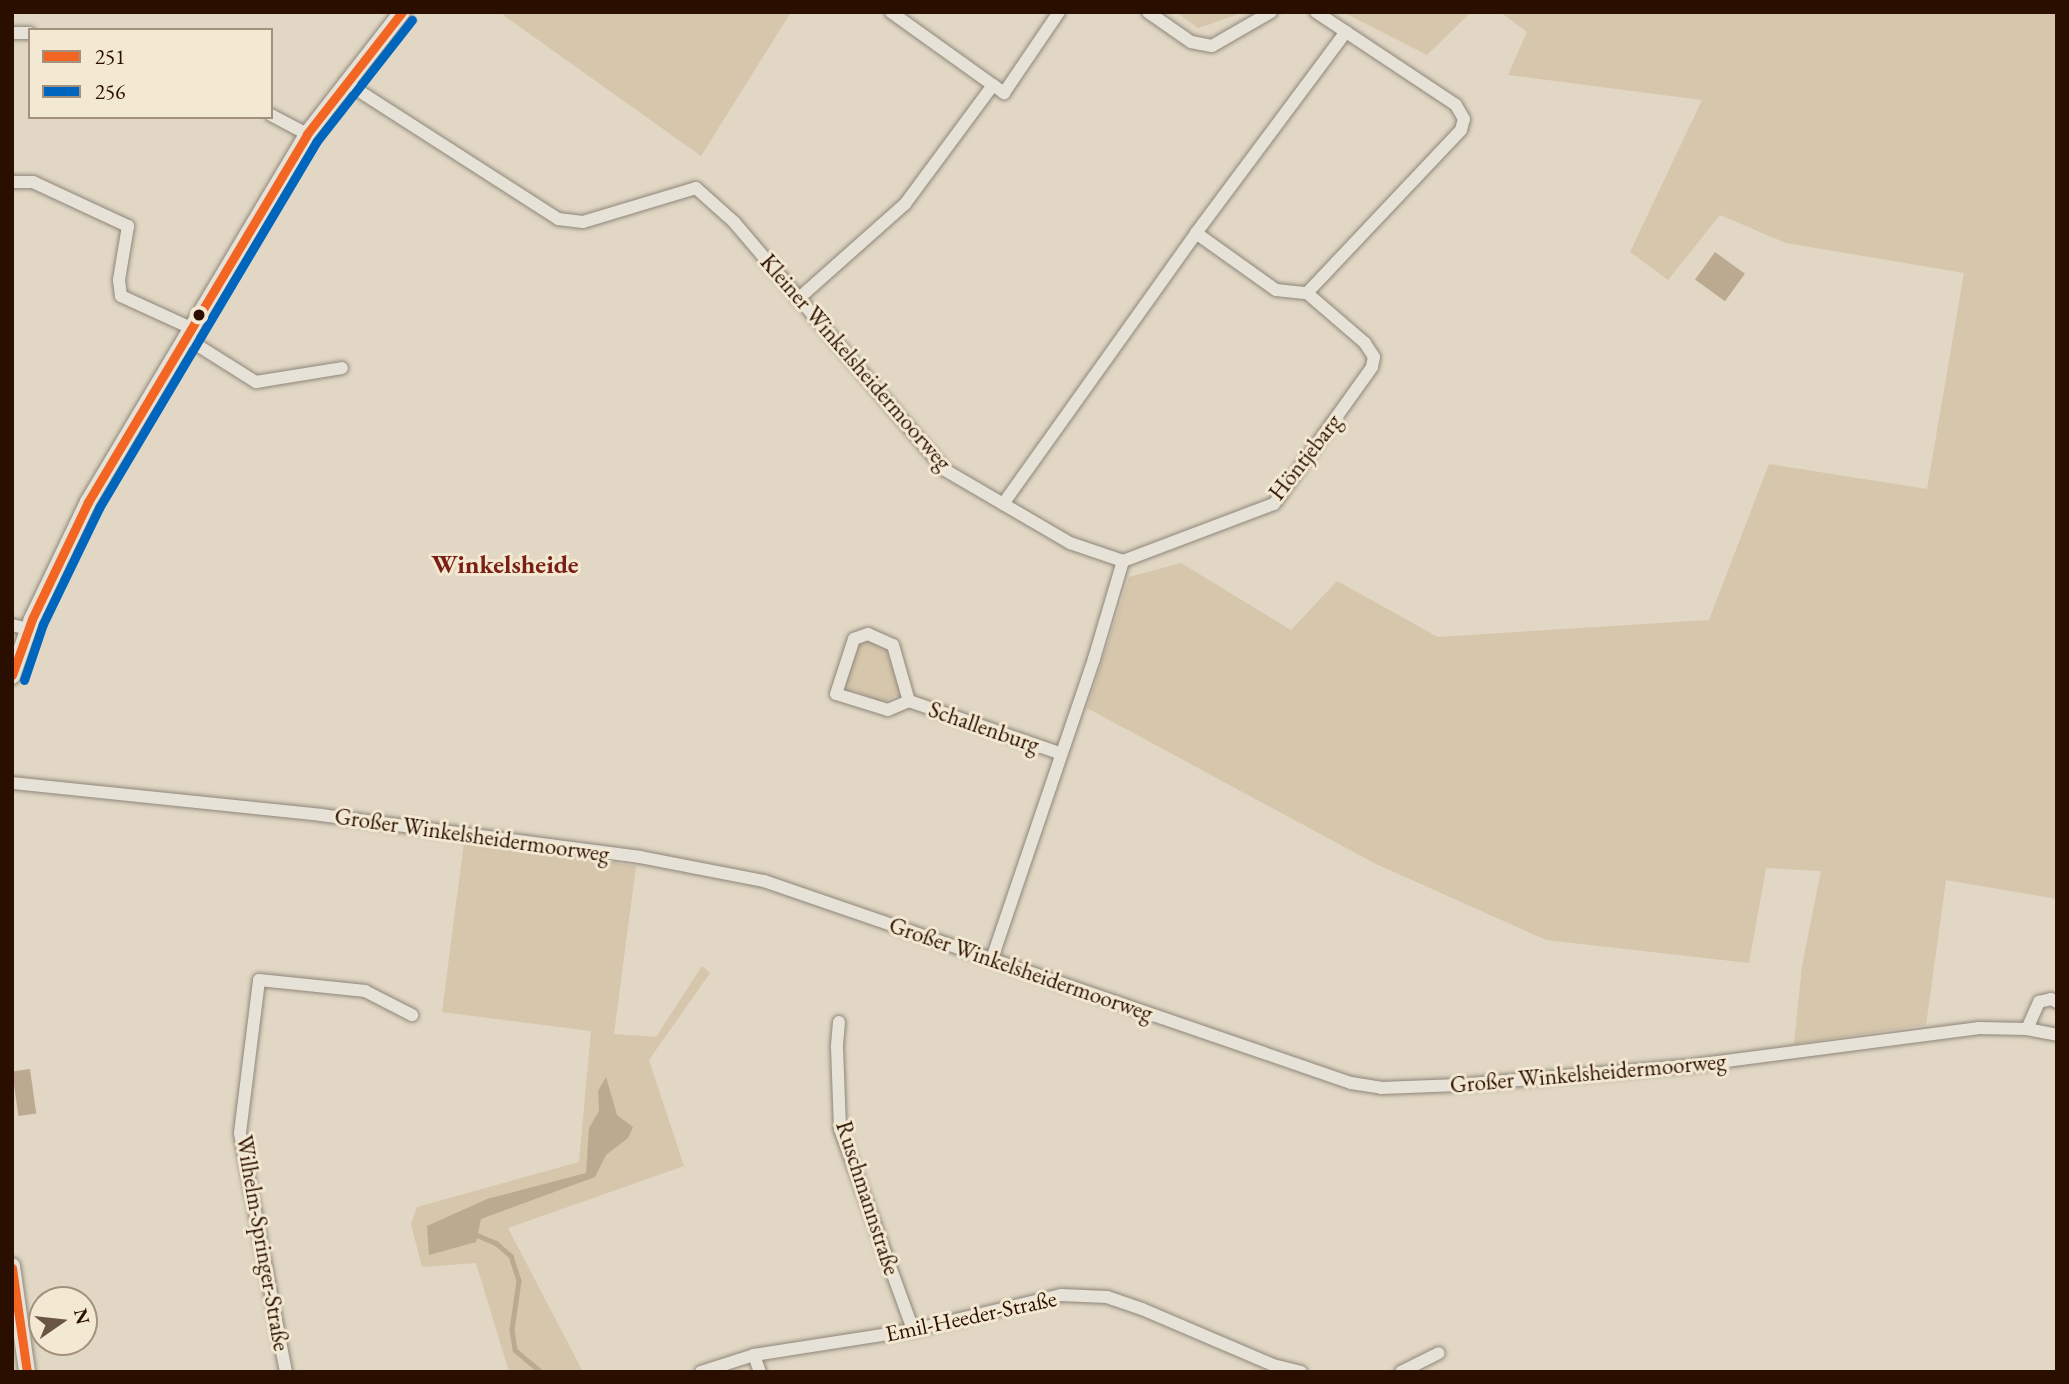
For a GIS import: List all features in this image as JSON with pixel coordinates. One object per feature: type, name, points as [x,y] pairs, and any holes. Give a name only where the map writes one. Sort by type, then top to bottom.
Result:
[{"type":"street","points":[[12,676],[20,627],[88,502],[307,134],[402,12]]},
{"type":"street","points":[[891,12],[1004,93],[1059,12]]},
{"type":"street","points":[[1148,12],[1191,42],[1212,47],[1271,12]]},
{"type":"street","points":[[1196,233],[1276,290],[1307,293],[1461,130],[1464,119],[1456,105],[1316,12]]},
{"type":"street","points":[[1003,503],[1196,233],[1346,32]]},
{"type":"street","name":"Kleiner Winkelsheidermoorweg","points":[[345,82],[558,219],[583,222],[696,188],[734,222],[945,470],[1069,543],[1123,561]]},
{"type":"street","points":[[798,299],[905,204],[993,85]]},
{"type":"street","points":[[273,116],[307,134]]},
{"type":"street","points":[[12,181],[33,182],[128,226],[119,280],[121,296],[188,333],[256,382],[342,368]]},
{"type":"street","name":"Höntjebarg","points":[[1123,561],[1274,504],[1371,367],[1374,356],[1365,343],[1307,293]]},
{"type":"street","points":[[992,958],[1059,753],[1094,659],[1123,561]]},
{"type":"street","name":"Schallenburg","points":[[909,701],[893,645],[868,634],[854,639],[836,694],[888,710],[909,701],[1059,753]]},
{"type":"street","name":"Großer Winkelsheidermoorweg","points":[[12,783],[321,815],[640,857],[764,881],[1351,1083],[1381,1088],[1695,1065],[1978,1028],[2027,1029],[2057,1035]]},
{"type":"street","name":"Wilhelm-Springer-Straße","points":[[286,1372],[240,1133],[259,980],[365,991],[412,1015]]},
{"type":"street","points":[[2027,1029],[2039,1002],[2051,999],[2057,1002]]},
{"type":"street","name":"Ruschmannstraße","points":[[839,1022],[836,1047],[840,1129],[913,1330]]},
{"type":"street","points":[[12,1266],[27,1372]]},
{"type":"street","name":"Emil-Heeder-Straße","points":[[701,1372],[754,1355],[913,1330],[1061,1295],[1107,1297],[1273,1364],[1301,1372]]},
{"type":"street","points":[[1401,1372],[1439,1353]]},
{"type":"street","points":[[754,1355],[760,1372]]},
{"type":"shaded area","points":[[505,12],[791,12],[701,156],[503,15]]},
{"type":"shaded area","points":[[1176,12],[1245,12],[1198,28]]},
{"type":"shaded area","points":[[1343,12],[1471,12],[1427,55]]},
{"type":"shaded area","points":[[1500,12],[2057,12],[2057,899],[1946,880],[1926,1025],[1794,1044],[1802,966],[1821,871],[1766,868],[1749,963],[1546,940],[1374,863],[1087,708],[1129,577],[1181,563],[1291,630],[1337,581],[1438,637],[1709,620],[1769,464],[1927,489],[1964,273],[1786,243],[1720,215],[1668,280],[1630,252],[1702,100],[1508,75],[1527,32]]},
{"type":"shaded area","points":[[1715,252],[1745,274],[1725,301],[1695,280]]},
{"type":"shaded area","points":[[865,639],[882,645],[887,651],[902,698],[896,696],[881,703],[855,691],[848,693],[844,686],[858,645]]},
{"type":"shaded area","points":[[464,842],[636,866],[614,1034],[656,1037],[702,966],[710,973],[649,1060],[684,1166],[508,1228],[583,1372],[509,1372],[476,1263],[422,1267],[411,1224],[417,1207],[579,1162],[591,1031],[442,1012]]},
{"type":"shaded area","points":[[30,1069],[36,1114],[18,1116],[12,1072]]},
{"type":"shaded area","points":[[606,1077],[617,1115],[633,1127],[628,1138],[606,1155],[595,1177],[481,1219],[476,1242],[429,1255],[427,1226],[487,1199],[586,1173],[589,1128],[599,1111],[598,1091]]},
{"type":"waterway","points":[[477,1235],[496,1243],[511,1256],[519,1281],[512,1330],[515,1350],[541,1372]]},
{"type":"transit line","name":"251","points":[[12,675],[32,619],[88,502],[307,134],[402,12]]},
{"type":"transit line","name":"256","points":[[24,680],[43,624],[99,508],[317,141],[412,20]]},
{"type":"transit line","name":"251","points":[[12,1268],[27,1372]]},
{"type":"district","name":"Winkelsheide","points":[[505,565]]}]
